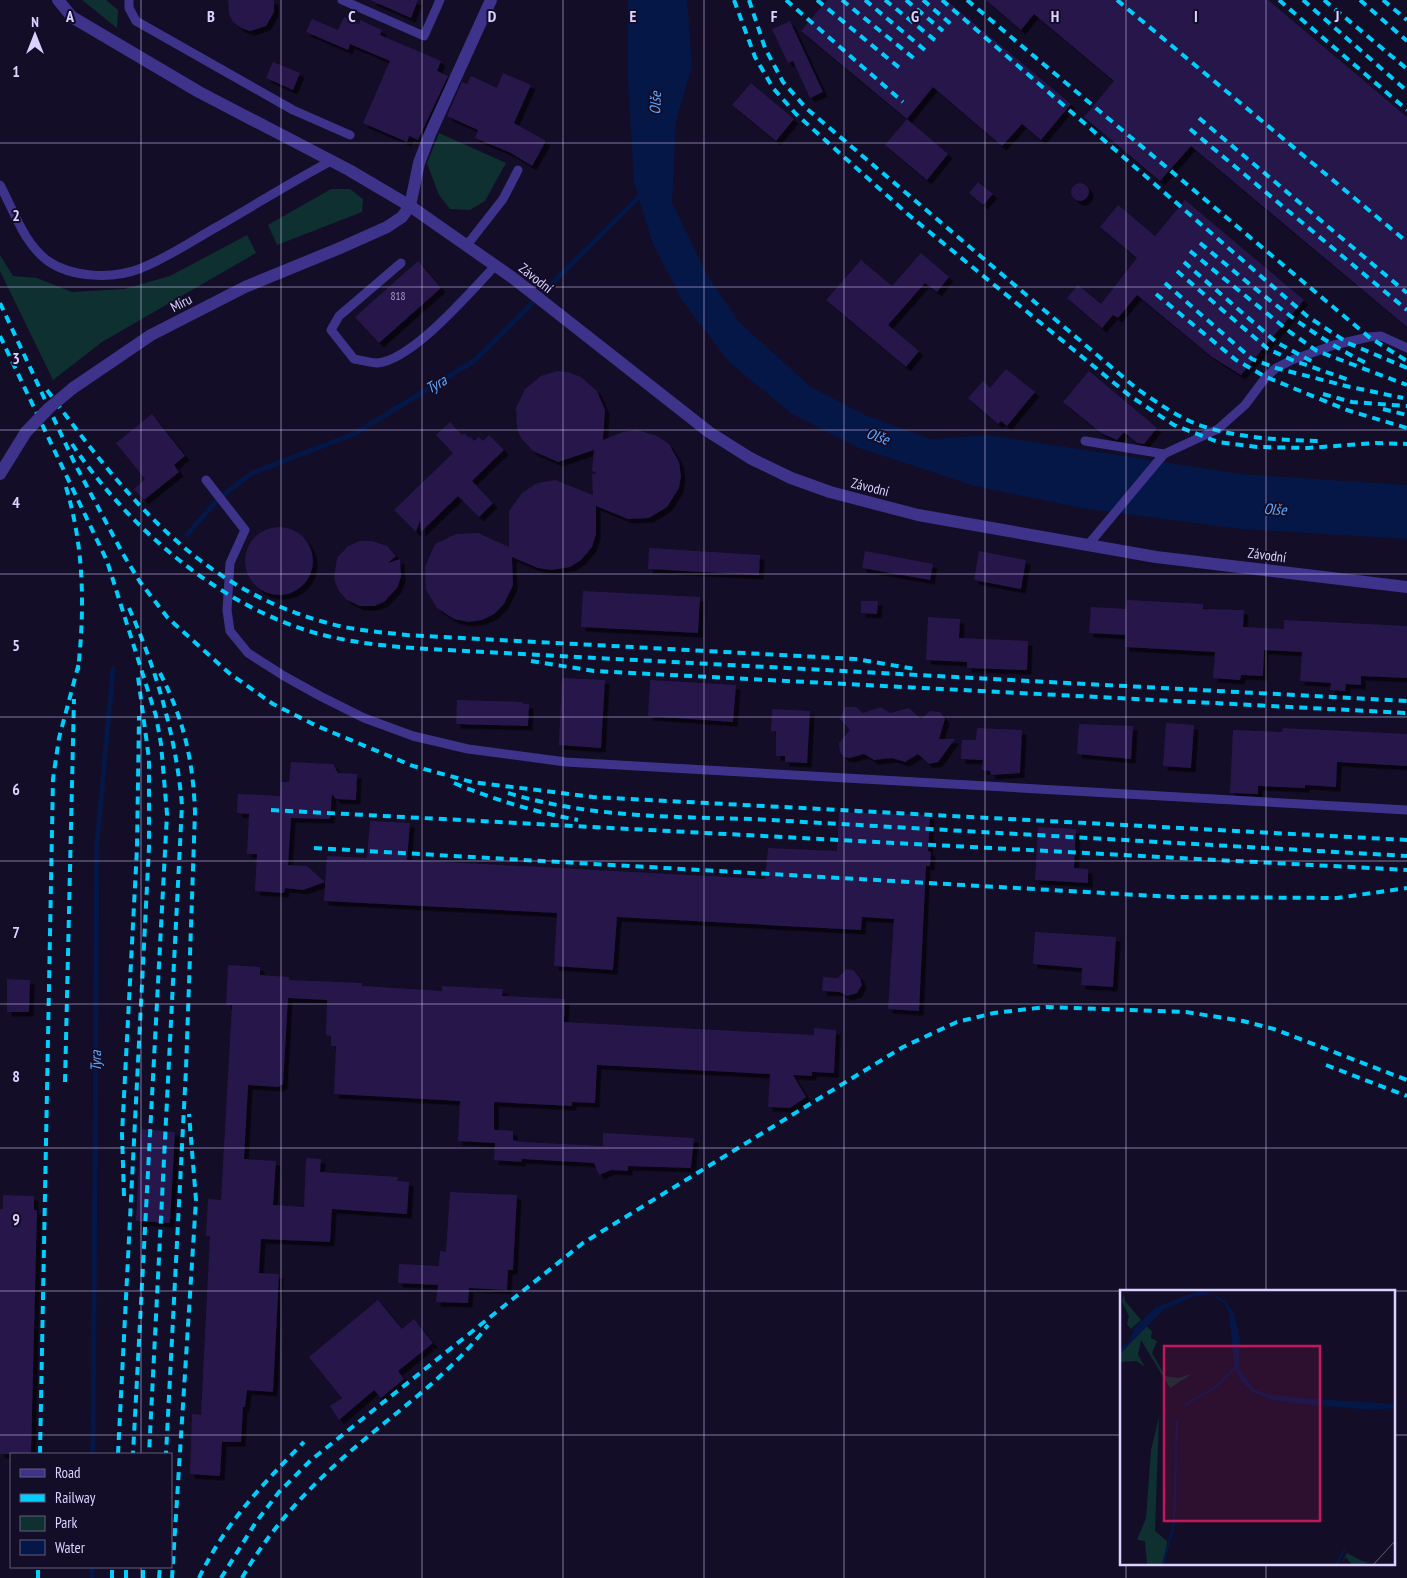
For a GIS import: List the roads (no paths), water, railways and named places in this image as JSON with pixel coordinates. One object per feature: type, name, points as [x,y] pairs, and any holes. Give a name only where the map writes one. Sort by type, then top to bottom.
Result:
[{"type":"street","name":"Závodní","points":[[58,0],[72,17],[199,92],[331,161],[410,206],[513,278],[709,432],[750,458],[791,478],[830,492],[918,515],[1156,557],[1407,587]]},
{"type":"street","points":[[410,206],[419,163],[430,134],[491,0]]},
{"type":"street","name":"Míru","points":[[0,474],[26,432],[48,408],[73,388],[151,335],[245,286],[387,227],[402,216],[410,206]]},
{"type":"lane","points":[[129,0],[129,8],[136,21],[293,110],[350,135]]},
{"type":"lane","points":[[342,0],[424,36],[440,0]]},
{"type":"lane","points":[[0,185],[32,246],[48,262],[67,271],[103,275],[138,269],[229,221],[331,161]]},
{"type":"lane","points":[[467,245],[503,199],[518,170]]},
{"type":"lane","points":[[401,263],[338,316],[331,330],[354,359],[378,363],[402,353],[450,316],[495,266]]},
{"type":"lane","points":[[1088,545],[1164,454],[1218,429],[1245,405],[1266,377],[1276,368],[1292,360],[1334,345],[1369,337],[1380,336],[1407,348]]},
{"type":"lane","points":[[1085,441],[1164,454]]},
{"type":"lane","points":[[206,480],[245,530],[230,563],[226,610],[230,632],[248,653],[284,676],[364,718],[413,736],[468,749],[566,762],[1407,810]]},
{"type":"water","name":"Olše","points":[[628,0],[687,0],[692,67],[676,121],[672,202],[707,275],[739,322],[811,387],[865,415],[931,439],[988,435],[1241,474],[1407,485],[1407,539],[1241,529],[1081,508],[975,486],[859,448],[792,414],[729,362],[682,300],[653,244],[634,183],[628,81]]},
{"type":"waterway","name":"Tyra","points":[[187,535],[218,499],[252,473],[354,434],[474,361],[642,194]]},
{"type":"waterway","name":"Tyra","points":[[93,1453],[97,843],[113,669]]},
{"type":"waterway","name":"Tyra","points":[[92,1568],[92,1578]]},
{"type":"railway","points":[[734,0],[755,57],[773,88],[796,114],[910,216],[1130,396],[1174,425],[1218,442],[1258,447],[1308,448],[1376,443],[1407,444]]},
{"type":"railway","points":[[749,0],[765,48],[783,82],[806,108],[1136,388],[1182,417],[1199,425],[1228,433],[1258,438],[1318,441]]},
{"type":"railway","points":[[786,0],[903,102]]},
{"type":"railway","points":[[817,0],[902,70]]},
{"type":"railway","points":[[842,0],[916,60]]},
{"type":"railway","points":[[865,0],[926,51]]},
{"type":"railway","points":[[885,0],[936,41]]},
{"type":"railway","points":[[906,0],[943,31]]},
{"type":"railway","points":[[923,0],[952,25]]},
{"type":"railway","points":[[942,0],[1307,316],[1348,343],[1407,368]]},
{"type":"railway","points":[[967,0],[1369,337],[1407,361]]},
{"type":"railway","points":[[1117,0],[1407,242]]},
{"type":"railway","points":[[1279,0],[1407,110]]},
{"type":"railway","points":[[1303,0],[1407,91]]},
{"type":"railway","points":[[1324,0],[1407,69]]},
{"type":"railway","points":[[1360,0],[1407,41]]},
{"type":"railway","points":[[1383,0],[1407,20]]},
{"type":"railway","points":[[1199,118],[1407,293]]},
{"type":"railway","points":[[1190,129],[1407,310]]},
{"type":"railway","points":[[1200,243],[1301,324],[1368,364]]},
{"type":"railway","points":[[1190,251],[1290,332],[1317,351],[1407,385]]},
{"type":"railway","points":[[1184,262],[1276,342],[1313,362]]},
{"type":"railway","points":[[1177,271],[1268,349],[1292,360],[1352,381]]},
{"type":"railway","points":[[1165,283],[1252,359],[1276,368],[1403,398]]},
{"type":"railway","points":[[1156,294],[1236,360],[1266,377],[1347,410],[1407,428]]},
{"type":"railway","points":[[0,303],[75,464],[123,554],[140,582],[168,618],[229,673],[273,704],[317,726],[413,766],[472,782],[593,797],[1407,840]]},
{"type":"railway","points":[[0,336],[107,561],[156,716],[161,744],[167,814],[133,1453]]},
{"type":"railway","points":[[47,390],[104,465],[134,499],[166,531],[200,560],[237,585],[278,606],[324,622],[355,629],[407,635],[856,659],[915,669]]},
{"type":"railway","points":[[1323,394],[1352,402],[1407,406]]},
{"type":"railway","points":[[1383,409],[1407,415]]},
{"type":"railway","points":[[72,444],[95,476],[121,506],[181,562],[214,586],[249,606],[286,623],[323,635],[363,643],[424,649],[1407,701]]},
{"type":"railway","points":[[66,487],[80,555],[82,623],[78,670]]},
{"type":"railway","points":[[129,608],[148,656],[164,705],[175,754],[182,805],[149,1453]]},
{"type":"railway","points":[[531,661],[594,671],[1407,713]]},
{"type":"railway","points":[[40,1453],[53,779],[59,738],[79,663]]},
{"type":"railway","points":[[160,673],[175,707],[186,741],[192,775],[195,812],[186,1069],[166,1453]]},
{"type":"railway","points":[[118,1453],[149,847],[149,759],[138,677]]},
{"type":"railway","points":[[65,1082],[74,699]]},
{"type":"railway","points":[[124,1196],[122,1134],[137,848],[139,716]]},
{"type":"railway","points":[[454,783],[515,805],[578,820]]},
{"type":"railway","points":[[508,793],[568,807],[629,814],[752,819],[1407,856]]},
{"type":"railway","points":[[271,810],[1407,870]]},
{"type":"railway","points":[[314,848],[1174,897],[1337,898],[1407,888]]},
{"type":"railway","points":[[221,1578],[256,1522],[279,1492],[311,1460],[583,1243],[903,1047],[957,1022],[994,1013],[1046,1007],[1186,1012],[1243,1021],[1274,1029],[1407,1080]]},
{"type":"railway","points":[[1326,1065],[1407,1096]]},
{"type":"railway","points":[[172,1578],[196,1200],[189,1114]]},
{"type":"railway","points":[[242,1578],[266,1540],[294,1506],[342,1459],[427,1388],[459,1358],[488,1325]]},
{"type":"railway","points":[[199,1578],[221,1539],[246,1505],[304,1442]]},
{"type":"railway","points":[[38,1568],[38,1578]]},
{"type":"railway","points":[[112,1568],[112,1578]]},
{"type":"railway","points":[[126,1568],[126,1578]]},
{"type":"railway","points":[[143,1568],[143,1578]]},
{"type":"railway","points":[[159,1578],[160,1568]]}]
